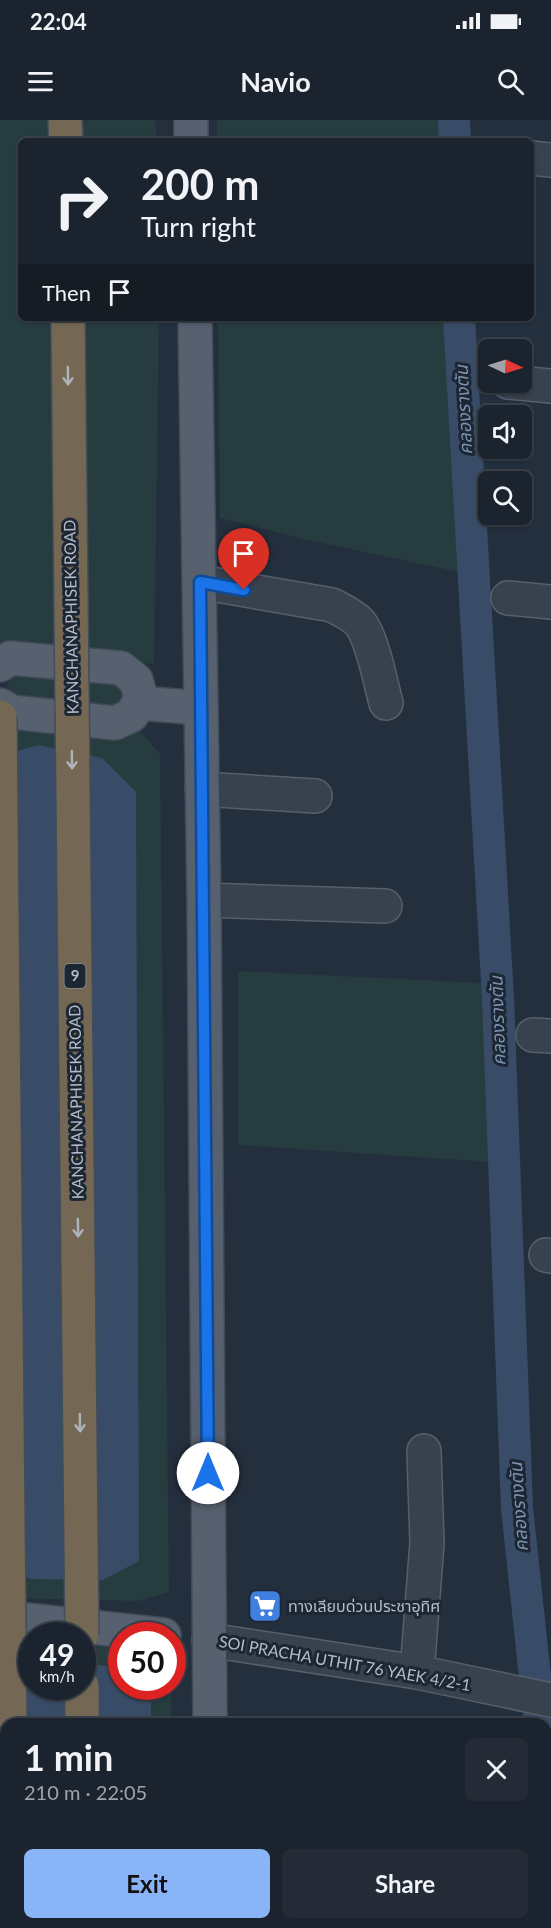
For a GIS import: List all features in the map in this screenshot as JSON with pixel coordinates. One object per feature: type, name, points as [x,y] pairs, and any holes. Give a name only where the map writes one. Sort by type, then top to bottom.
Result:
[{"type":"highway","points":[[65,120],[66,138]]},
{"type":"highway","name":"KANCHANAPHISEK ROAD","points":[[68,321],[82,1622]]},
{"type":"highway","points":[[0,717],[10,1718]]},
{"type":"highway","points":[[82,1700],[82,1718]]},
{"type":"main road","points":[[191,120],[191,138]]},
{"type":"main road","points":[[195,321],[204,900],[210,1718]]},
{"type":"main road","points":[[0,664],[10,658],[121,668],[136,680],[140,688],[139,703],[132,715],[115,723],[12,712],[0,705]]},
{"type":"main road","points":[[139,703],[201,708]]},
{"type":"main road","points":[[0,1617],[108,1629]]},
{"type":"main road","points":[[186,1638],[209,1640]]},
{"type":"street","points":[[534,158],[551,160]]},
{"type":"street","points":[[532,384],[551,386]]},
{"type":"street","points":[[200,582],[332,605],[347,613],[360,623],[368,639],[386,703]]},
{"type":"street","points":[[508,598],[551,602]]},
{"type":"street","points":[[202,789],[315,796]]},
{"type":"street","points":[[204,900],[385,906]]},
{"type":"street","points":[[417,1672],[427,1543],[424,1451]]},
{"type":"street","name":"SOI PRACHA UTHIT 76 YAEK 4/2-1","points":[[209,1640],[417,1672],[551,1700]]},
{"type":"green space","points":[[0,120],[155,120],[157,138],[18,138],[18,321],[159,321],[154,664],[44,656],[0,642]]},
{"type":"green space","points":[[217,120],[444,120],[444,138],[217,138]]},
{"type":"green space","points":[[218,321],[450,321],[464,573],[303,539],[220,518]]},
{"type":"green space","points":[[12,673],[114,675],[126,687],[126,705],[112,712],[19,705],[6,691]]},
{"type":"green space","points":[[0,716],[140,731],[160,754],[169,1592],[139,1601],[0,1598]]},
{"type":"green space","points":[[238,971],[482,983],[490,1162],[238,1145]]},
{"type":"green space","points":[[0,1639],[18,1639],[18,1700],[96,1700],[96,1639],[108,1639],[108,1700],[171,1700],[171,1718],[0,1718]]},
{"type":"water","points":[[38,745],[102,758],[136,792],[139,1561],[103,1580],[31,1579],[0,1569],[0,756]]},
{"type":"water","points":[[0,1657],[18,1658],[18,1700],[96,1700],[96,1665],[108,1666],[108,1700],[150,1700],[151,1718],[0,1718]]},
{"type":"waterway","name":"คลองรางตัน","points":[[454,120],[455,138]]},
{"type":"waterway","name":"คลองรางตัน","points":[[459,321],[498,999],[517,1508],[539,1718]]},
{"type":"place","name":"ทางเลียบด่วนประชาอุทิศ","points":[[265,1606]]},
{"type":"route","points":[[208,1473],[200,582],[244,590]]}]
